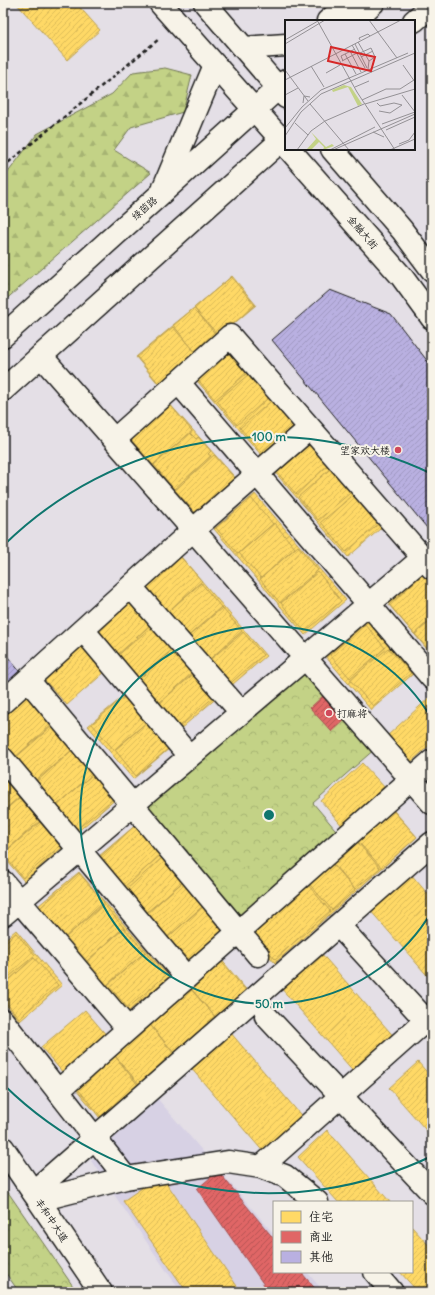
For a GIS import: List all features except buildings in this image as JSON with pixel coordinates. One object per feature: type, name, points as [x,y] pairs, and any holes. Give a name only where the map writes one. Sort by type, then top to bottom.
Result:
[{"type":"street","name":"金融大街","points":[[160,3],[285,142]]},
{"type":"street","points":[[205,3],[244,48],[284,89]]},
{"type":"street","points":[[329,20],[349,3]]},
{"type":"street","points":[[354,20],[373,3]]},
{"type":"street","points":[[415,20],[432,5]]},
{"type":"street","points":[[244,48],[285,45]]},
{"type":"street","points":[[161,193],[215,64]]},
{"type":"street","name":"绿茵路","points":[[3,336],[255,110],[284,89]]},
{"type":"street","points":[[3,390],[285,144]]},
{"type":"street","name":"金融大街","points":[[292,150],[402,277],[432,318]]},
{"type":"street","points":[[333,150],[402,230],[432,270]]},
{"type":"street","points":[[3,915],[368,604],[428,563],[230,336],[115,439]]},
{"type":"street","points":[[41,356],[432,803]]},
{"type":"street","points":[[178,382],[432,678]]},
{"type":"street","points":[[3,702],[193,530],[258,475],[310,428]]},
{"type":"street","points":[[131,587],[241,712]]},
{"type":"street","points":[[83,630],[189,756]]},
{"type":"street","points":[[28,680],[134,804],[258,956]]},
{"type":"street","points":[[3,759],[186,977]]},
{"type":"street","points":[[58,1091],[432,761]]},
{"type":"street","points":[[36,1196],[94,1138],[432,843]]},
{"type":"street","points":[[3,882],[128,1029]]},
{"type":"street","points":[[261,1167],[341,1096],[430,1021],[338,925]]},
{"type":"street","points":[[266,1016],[432,1194]]},
{"type":"street","points":[[3,1021],[126,1178]]},
{"type":"street","name":"丰和中大道","points":[[3,1148],[101,1292]]},
{"type":"street","points":[[36,1196],[126,1178],[228,1162],[261,1167],[285,1176],[316,1201]]},
{"type":"street","points":[[376,1273],[392,1292]]},
{"type":"path","points":[[3,167],[178,23]]},
{"type":"shaded area","points":[[156,1097],[273,1233],[273,1273],[308,1273],[324,1292],[181,1292],[91,1161]]},
{"type":"green space","points":[[165,68],[192,75],[183,112],[131,127],[114,150],[151,173],[3,302],[3,179],[37,134],[112,94],[133,72]]},
{"type":"green space","points":[[305,664],[376,748],[313,803],[340,835],[239,922],[140,805]]},
{"type":"green space","points":[[3,1185],[77,1292],[19,1292],[3,1269]]},
{"type":"place","name":"望家欢大楼","points":[[398,450]]},
{"type":"place","name":"打麻将","points":[[329,713]]}]
